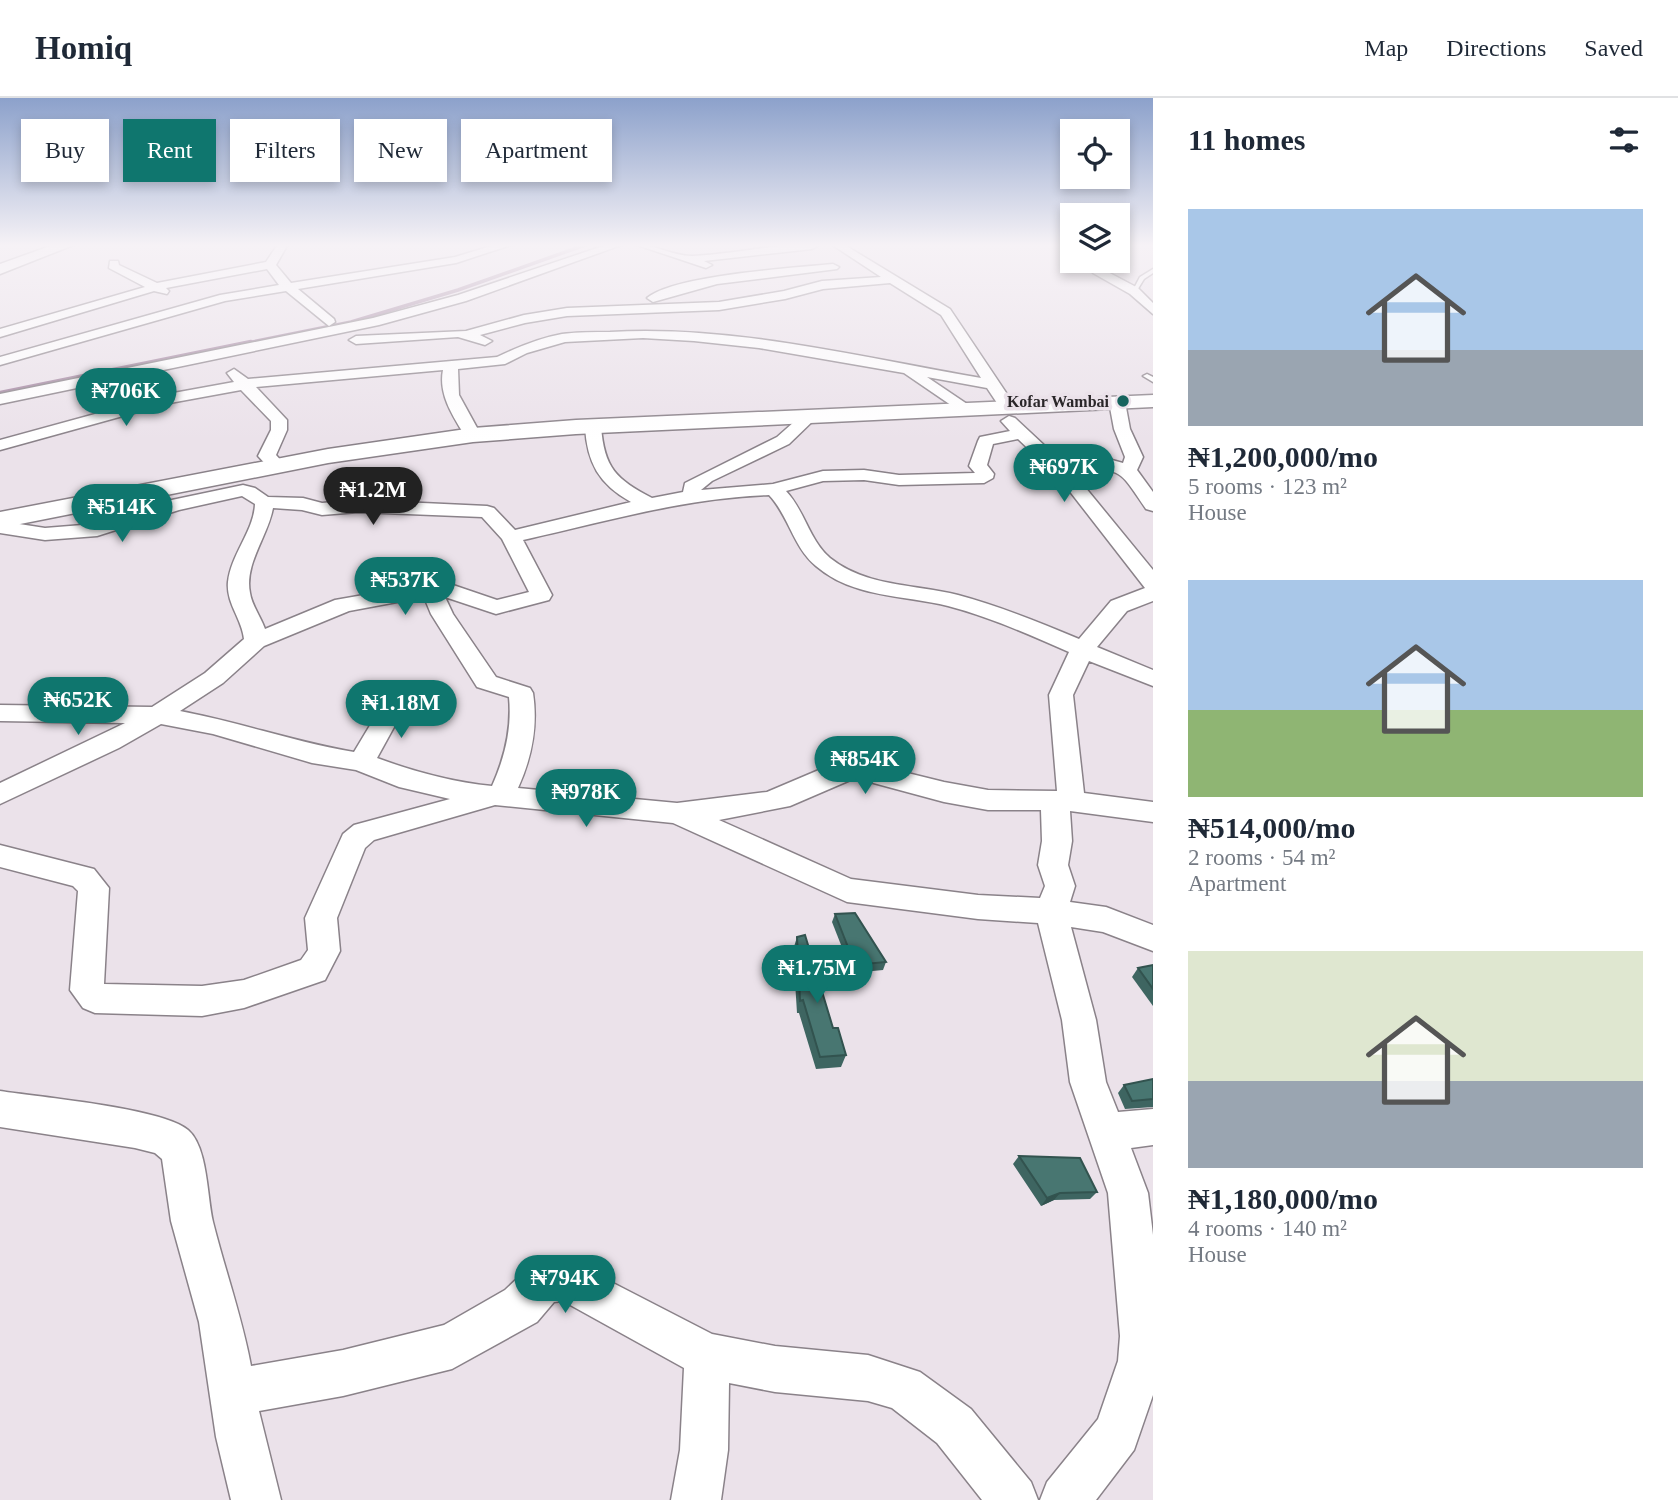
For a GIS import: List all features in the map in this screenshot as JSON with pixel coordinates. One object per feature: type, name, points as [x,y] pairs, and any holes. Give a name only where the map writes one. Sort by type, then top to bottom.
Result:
[{"type":"street","points":[[0,333],[81,309]]},
{"type":"street","points":[[0,361],[183,309]]},
{"type":"street","points":[[315,309],[329,322]]},
{"type":"street","points":[[0,399],[135,364],[217,355],[420,309]]},
{"type":"street","points":[[293,339],[312,344],[469,334],[524,319],[567,312],[627,309]]},
{"type":"street","points":[[730,340],[719,321],[731,312],[780,309]]},
{"type":"street","points":[[942,309],[993,384],[1001,407],[1022,433],[1055,465],[1153,584]]},
{"type":"street","points":[[21,313],[66,314],[135,324]]},
{"type":"street","points":[[469,334],[522,350]]},
{"type":"street","points":[[0,445],[168,398],[282,379],[500,361],[522,350],[577,337],[643,334],[730,340],[993,384]]},
{"type":"street","points":[[91,337],[109,344]]},
{"type":"street","points":[[217,355],[279,420],[279,432],[267,451],[267,456],[277,466]]},
{"type":"street","points":[[451,367],[447,382],[448,391],[473,435]]},
{"type":"street","points":[[906,369],[964,409]]},
{"type":"street","points":[[0,527],[13,531],[73,534],[118,525],[277,466],[473,435],[593,426],[1153,401]]},
{"type":"street","points":[[1117,402],[1131,464],[1153,505]]},
{"type":"street","points":[[693,496],[691,487],[702,479],[747,461],[790,436],[809,417]]},
{"type":"street","points":[[593,426],[594,450],[599,468],[648,504]]},
{"type":"street","points":[[511,537],[648,504],[693,496],[774,489],[823,476],[864,475],[899,480],[984,478],[985,474],[978,466],[986,441],[1022,433]]},
{"type":"street","points":[[1055,465],[1131,464],[1153,458]]},
{"type":"street","points":[[0,520],[238,482],[264,502],[303,503],[322,509],[358,506],[482,511],[492,516],[511,537],[541,595],[496,607],[445,590],[432,589],[343,605],[256,641],[214,677],[157,715],[110,742],[0,794]]},
{"type":"street","points":[[774,489],[791,510],[799,532],[810,547],[826,565],[839,572],[875,588],[935,596],[966,604],[1153,679]]},
{"type":"street","points":[[256,641],[254,624],[239,594],[239,576],[252,539],[261,524],[264,502]]},
{"type":"street","points":[[0,856],[83,877],[94,888],[87,990],[95,998],[202,1001],[244,994],[313,970],[324,950],[321,918],[333,885],[354,842],[364,832],[500,796],[515,768],[522,739],[524,712],[521,693],[486,682],[465,644],[435,602],[432,589]]},
{"type":"street","points":[[1065,1500],[1117,1433],[1147,1337],[1128,1193],[1088,1082],[1079,1020],[1051,911],[1060,886],[1053,865],[1062,801],[1071,784],[1061,695],[1082,650],[1119,606],[1153,593]]},
{"type":"street","points":[[361,762],[396,702],[422,694]]},
{"type":"street","points":[[0,713],[157,715],[216,726],[312,754],[361,762],[409,780],[465,793],[677,813],[709,811],[781,799],[842,770],[855,769],[944,792],[988,800],[1062,801],[1153,812]]},
{"type":"street","points":[[677,813],[847,890],[978,907],[1051,911],[1106,920],[1153,938]]},
{"type":"street","points":[[0,1109],[162,1136],[174,1143],[181,1152],[192,1221],[221,1322],[232,1393],[256,1500]]},
{"type":"street","points":[[1106,1132],[1153,1127]]},
{"type":"street","points":[[232,1393],[343,1373],[452,1346],[520,1306],[539,1287],[564,1279],[579,1284],[609,1305],[707,1356],[775,1369],[868,1378],[904,1388],[954,1426],[1013,1500]]},
{"type":"street","points":[[696,1500],[704,1450],[707,1356]]},
{"type":"building","points":[[855,913],[886,962],[855,965],[835,914]]},
{"type":"building","points":[[805,935],[833,1028],[838,1028],[846,1055],[820,1057],[803,1000],[800,1001],[797,937]]},
{"type":"building","points":[[1153,965],[1153,989],[1138,968]]},
{"type":"building","points":[[1153,1079],[1153,1099],[1132,1101],[1124,1085]]},
{"type":"building","points":[[1019,1156],[1080,1158],[1097,1192],[1060,1193],[1047,1198]]},
{"type":"waterway","points":[[242,344],[351,322],[393,309]]},
{"type":"waterway","points":[[0,393],[251,342]]},
{"type":"place","name":"Kofar Wambai","points":[[1123,401]]}]
